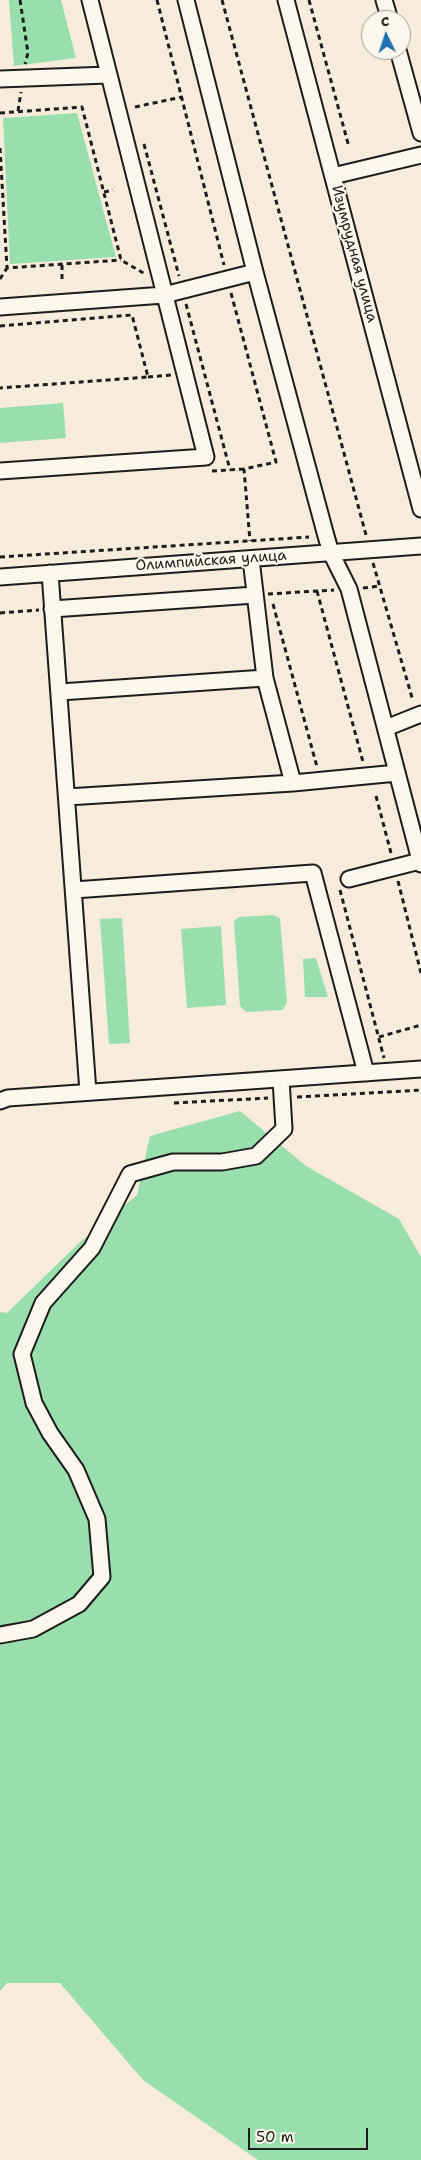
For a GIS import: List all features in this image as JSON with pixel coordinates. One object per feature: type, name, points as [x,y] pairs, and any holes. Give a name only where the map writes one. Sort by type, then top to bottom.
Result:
[{"type":"street","points":[[0,471],[206,456],[90,0]]},
{"type":"street","points":[[186,0],[326,536],[331,553],[349,589],[421,863],[394,868],[343,882]]},
{"type":"street","name":"Изумрудная улица","points":[[286,0],[421,509]]},
{"type":"street","points":[[401,60],[421,133]]},
{"type":"street","points":[[0,79],[108,75]]},
{"type":"street","points":[[333,176],[421,155]]},
{"type":"street","points":[[0,307],[162,289],[183,291],[256,272]]},
{"type":"street","name":"Олимпийская улица","points":[[0,577],[331,553],[369,545],[421,546]]},
{"type":"street","points":[[251,558],[263,595],[265,678],[293,783]]},
{"type":"street","points":[[50,573],[88,1092]]},
{"type":"street","points":[[52,609],[263,595]]},
{"type":"street","points":[[60,692],[265,678]]},
{"type":"street","points":[[386,728],[418,710]]},
{"type":"street","points":[[67,797],[293,783],[397,773]]},
{"type":"street","points":[[74,890],[314,873],[366,1073]]},
{"type":"street","points":[[0,1100],[421,1068]]},
{"type":"street","points":[[0,1635],[33,1629],[79,1604],[102,1577],[98,1519],[76,1470],[50,1432],[34,1402],[22,1354],[44,1303],[92,1248],[130,1174],[173,1162],[222,1162],[256,1156],[284,1129],[281,1079]]},
{"type":"path","points":[[20,0],[28,53],[26,61]]},
{"type":"path","points":[[222,0],[387,610]]},
{"type":"path","points":[[309,0],[349,147]]},
{"type":"path","points":[[134,107],[182,97]]},
{"type":"path","points":[[132,98],[137,117]]},
{"type":"path","points":[[0,112],[82,106],[121,260]]},
{"type":"path","points":[[142,136],[230,470]]},
{"type":"path","points":[[0,148],[7,268],[0,279]]},
{"type":"path","points":[[104,192],[113,190]]},
{"type":"path","points":[[7,268],[121,260],[162,289]]},
{"type":"path","points":[[62,264],[62,283]]},
{"type":"path","points":[[0,326],[132,314],[148,377]]},
{"type":"path","points":[[0,388],[184,374]]},
{"type":"path","points":[[356,534],[365,533]]},
{"type":"path","points":[[0,557],[326,536]]},
{"type":"path","points":[[369,545],[418,710]]},
{"type":"path","points":[[318,772],[263,595],[380,586]]},
{"type":"path","points":[[317,591],[363,762],[354,764]]},
{"type":"path","points":[[0,613],[52,609]]},
{"type":"path","points":[[376,796],[421,972]]},
{"type":"path","points":[[343,882],[385,1062]]},
{"type":"path","points":[[379,1037],[421,1025]]},
{"type":"path","points":[[173,1104],[421,1090]]},
{"type":"green space","points":[[9,0],[61,0],[76,58],[14,66]]},
{"type":"green space","points":[[77,113],[116,257],[10,264],[3,118]]},
{"type":"green space","points":[[63,403],[66,438],[0,443],[0,408]]},
{"type":"green space","points":[[272,915],[280,918],[287,1003],[282,1010],[246,1012],[240,1006],[234,921],[239,917]]},
{"type":"green space","points":[[122,918],[130,1043],[109,1044],[100,919]]},
{"type":"green space","points":[[221,926],[226,1005],[187,1008],[181,929]]},
{"type":"green space","points":[[316,958],[328,997],[305,997],[303,959]]},
{"type":"green space","points":[[240,1111],[306,1166],[399,1219],[421,1257],[421,2160],[258,2160],[143,2080],[60,1983],[7,1983],[0,1991],[0,1312],[7,1313],[79,1243],[137,1195],[150,1136]]}]
